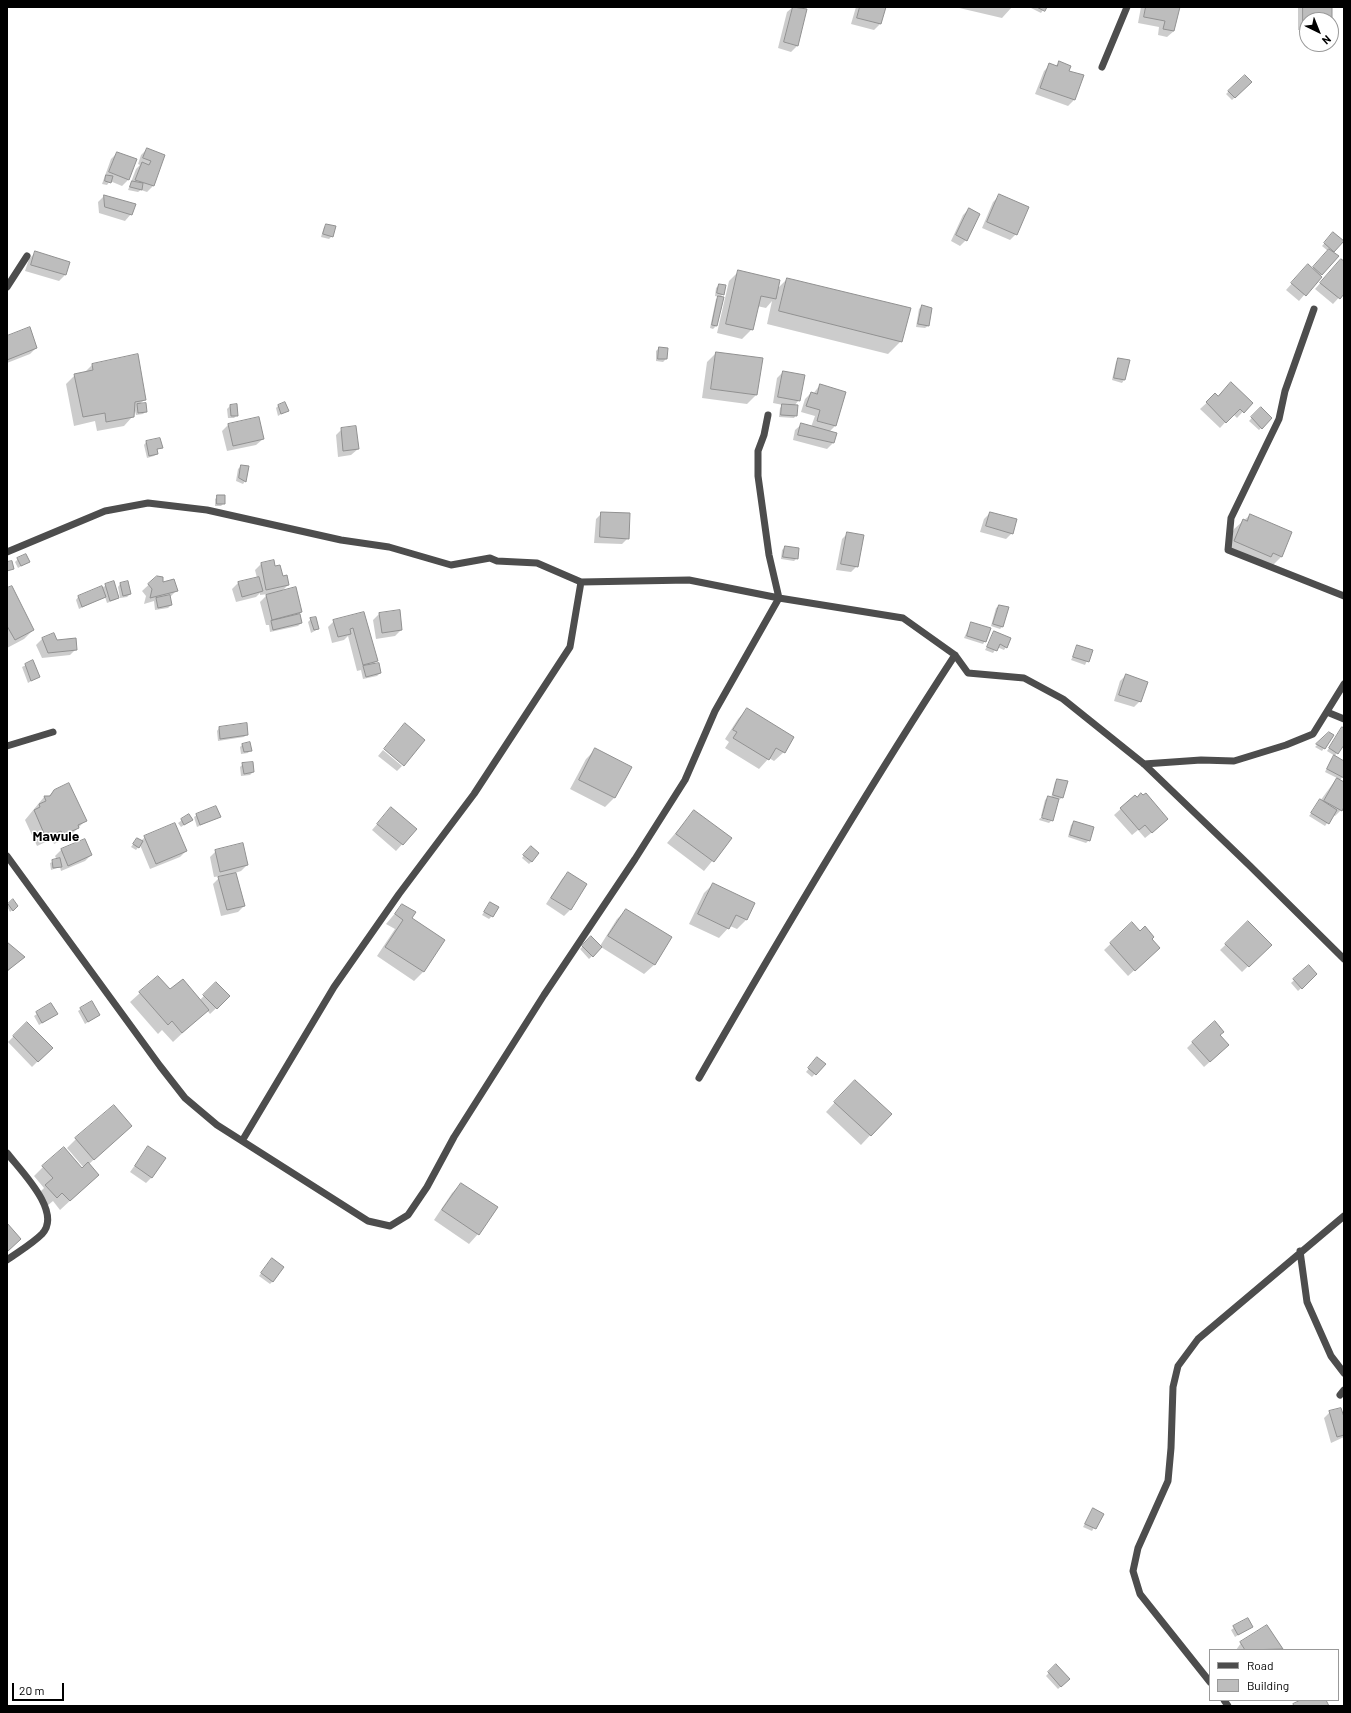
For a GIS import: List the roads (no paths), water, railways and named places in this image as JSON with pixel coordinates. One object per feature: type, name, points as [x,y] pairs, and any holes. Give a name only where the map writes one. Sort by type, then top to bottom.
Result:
[{"type":"street","points":[[1102,67],[1127,7]]},
{"type":"street","points":[[7,287],[27,256]]},
{"type":"street","points":[[1314,309],[1285,391],[1279,419],[1231,518],[1228,550],[1344,596]]},
{"type":"street","points":[[7,856],[160,1066],[186,1098],[216,1125],[368,1221],[390,1226],[408,1215],[427,1187],[454,1137],[544,995],[631,866],[685,780],[715,711],[779,598],[769,555],[758,476],[758,451],[764,435],[768,415]]},
{"type":"street","points":[[7,552],[105,511],[148,504],[207,510],[341,540],[389,547],[451,565],[490,558],[497,561],[537,563],[581,582],[689,580],[779,598],[903,618],[956,655],[968,673],[1024,678],[1063,699],[1144,764],[1344,958]]},
{"type":"street","points":[[242,1141],[334,987],[399,894],[474,794],[570,647],[581,582]]},
{"type":"street","points":[[699,1078],[780,937],[896,746],[956,655]]},
{"type":"street","points":[[1144,764],[1201,760],[1234,761],[1286,745],[1313,734],[1344,684]]},
{"type":"street","points":[[1327,712],[1344,719]]},
{"type":"street","points":[[7,746],[53,732]]},
{"type":"street","points":[[7,1153],[43,1200],[48,1213],[47,1225],[42,1234],[7,1260]]},
{"type":"street","points":[[1209,1681],[1140,1594],[1133,1571],[1138,1548],[1168,1481],[1171,1448],[1172,1387],[1178,1366],[1198,1338],[1300,1251],[1344,1216]]},
{"type":"street","points":[[1300,1251],[1307,1302],[1331,1356],[1344,1374]]},
{"type":"district","name":"Mawule","points":[[56,836]]}]
